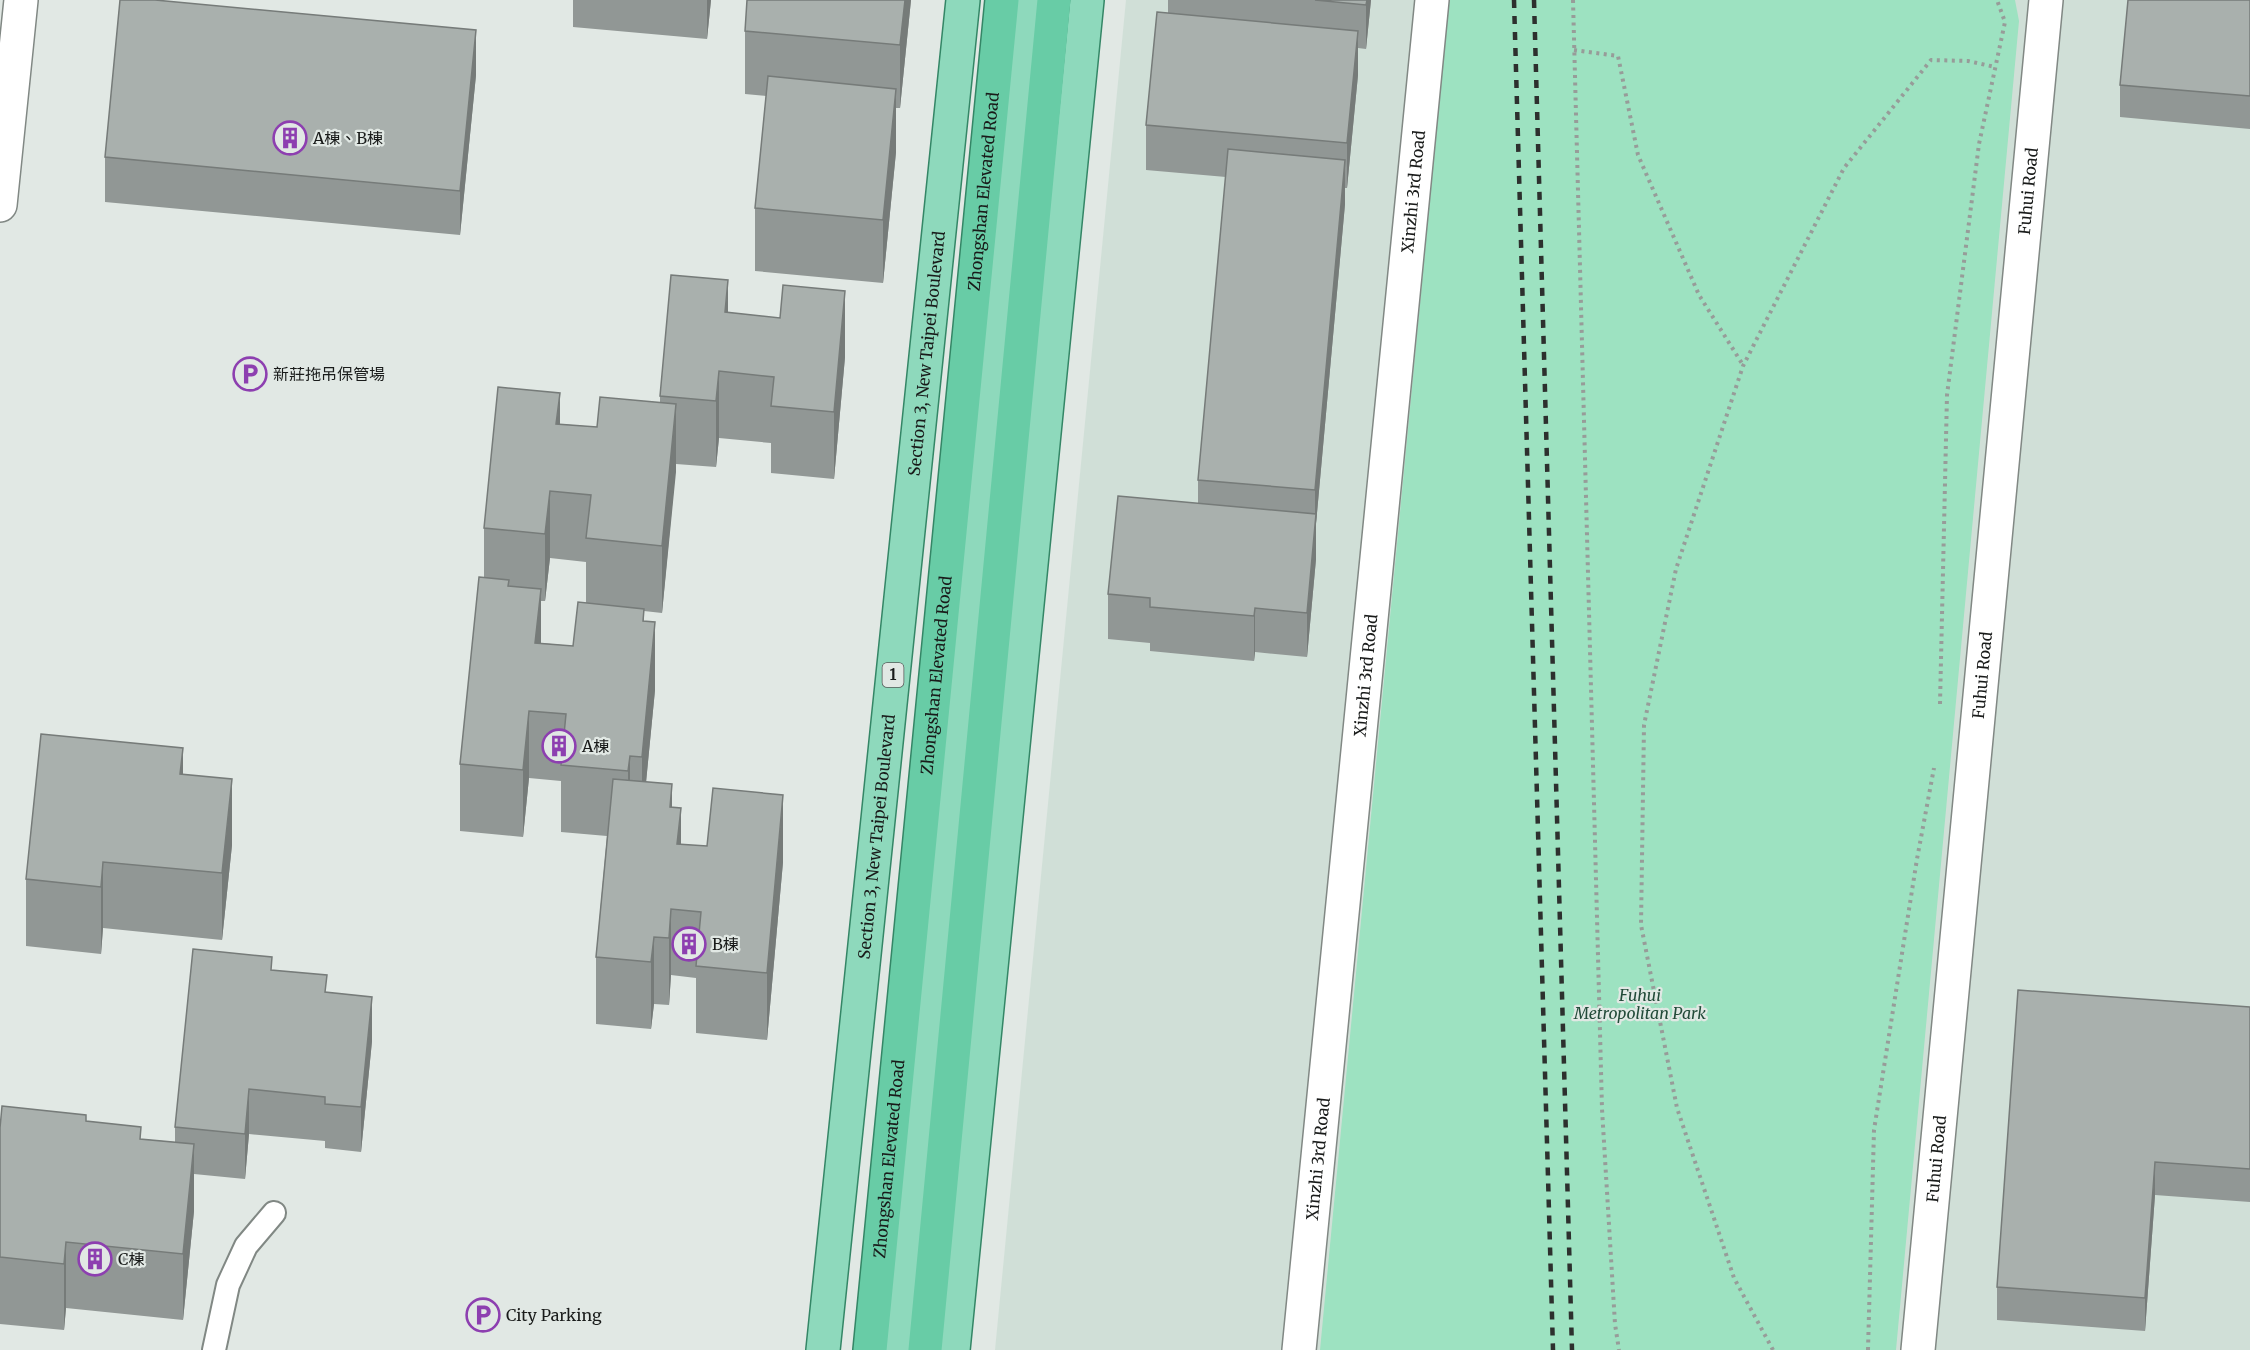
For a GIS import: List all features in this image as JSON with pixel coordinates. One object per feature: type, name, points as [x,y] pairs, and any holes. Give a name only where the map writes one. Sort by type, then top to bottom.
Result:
[{"type":"highway","name":"Zhongshan Elevated Road","points":[[870,1350],[1002,0]]},
{"type":"highway","points":[[925,1350],[1054,0]]},
{"type":"main road","name":"Section 3, New Taipei Boulevard","points":[[823,1350],[963,0]]},
{"type":"main road","points":[[894,1350],[1029,0]]},
{"type":"main road","points":[[953,1350],[1087,0]]},
{"type":"street","points":[[0,205],[21,0]]},
{"type":"street","name":"Xinzhi 3rd Road","points":[[1299,1350],[1432,0]]},
{"type":"street","name":"Fuhui Road","points":[[1918,1350],[2046,0]]},
{"type":"lane","points":[[214,1350],[228,1285],[246,1246],[274,1213]]},
{"type":"path","points":[[1573,0],[1602,1097],[1615,1324],[1619,1350]]},
{"type":"path","points":[[1940,704],[1947,395],[1979,144],[2005,22],[1997,0]]},
{"type":"path","points":[[1574,50],[1618,56],[1638,155],[1699,295],[1743,366]]},
{"type":"path","points":[[1773,1350],[1734,1278],[1677,1108],[1641,925],[1644,725],[1676,569],[1743,366],[1844,168],[1930,60],[1968,61],[1995,67]]},
{"type":"path","points":[[1868,1350],[1874,1130],[1917,859],[1936,762]]},
{"type":"shaded area","points":[[1126,0],[2250,0],[2250,1350],[995,1350]]},
{"type":"green space","name":"Fuhui Metropolitan Park","points":[[1449,0],[2015,0],[2019,21],[1896,1350],[1320,1350]]},
{"type":"building","name":"A棟、B棟","points":[[120,0],[155,0],[476,30],[460,191],[105,157]]},
{"type":"building","points":[[747,0],[905,0],[900,45],[745,31]]},
{"type":"building","points":[[1315,0],[1367,0],[1366,5]]},
{"type":"building","points":[[2128,0],[2250,0],[2250,96],[2120,85]]},
{"type":"building","points":[[1157,12],[1358,31],[1347,143],[1146,125]]},
{"type":"building","points":[[768,76],[896,89],[883,220],[755,208]]},
{"type":"building","points":[[1228,149],[1345,160],[1315,490],[1198,480]]},
{"type":"building","points":[[671,275],[728,280],[725,312],[780,318],[783,285],[845,291],[834,412],[771,406],[774,377],[719,371],[716,401],[660,396]]},
{"type":"building","points":[[498,387],[560,393],[556,424],[597,427],[600,397],[676,404],[662,546],[586,538],[591,495],[550,491],[545,534],[484,528]]},
{"type":"building","points":[[1118,496],[1316,514],[1307,613],[1255,608],[1254,616],[1150,607],[1150,598],[1108,594]]},
{"type":"building","points":[[479,577],[509,580],[508,586],[541,589],[535,643],[573,646],[578,602],[644,609],[643,621],[655,622],[642,757],[630,756],[628,771],[561,765],[566,714],[529,711],[523,770],[460,764]]},
{"type":"building","points":[[41,734],[183,748],[180,774],[232,779],[222,873],[103,862],[101,887],[26,879]]},
{"type":"building","points":[[613,779],[672,784],[670,807],[681,808],[677,844],[707,846],[713,788],[783,795],[767,973],[696,966],[701,912],[671,909],[669,938],[654,937],[651,962],[596,957]]},
{"type":"building","points":[[193,949],[272,957],[271,970],[327,975],[325,992],[372,997],[361,1107],[325,1104],[325,1097],[249,1089],[245,1134],[175,1127]]},
{"type":"building","points":[[2018,990],[2250,1007],[2250,1169],[2155,1162],[2145,1298],[1997,1287]]},
{"type":"building","points":[[2,1106],[86,1115],[86,1121],[141,1127],[140,1139],[194,1144],[183,1254],[66,1242],[64,1264],[0,1257]]},
{"type":"railway","points":[[1514,0],[1553,1350]]},
{"type":"railway","points":[[1534,0],[1572,1350]]},
{"type":"place","name":"A棟、B棟","points":[[290,138]]},
{"type":"place","name":"新莊拖吊保管場","points":[[250,374]]},
{"type":"place","name":"A棟","points":[[559,746]]},
{"type":"place","name":"B棟","points":[[689,944]]},
{"type":"place","name":"C棟","points":[[95,1259]]},
{"type":"place","name":"City Parking","points":[[483,1315]]}]
